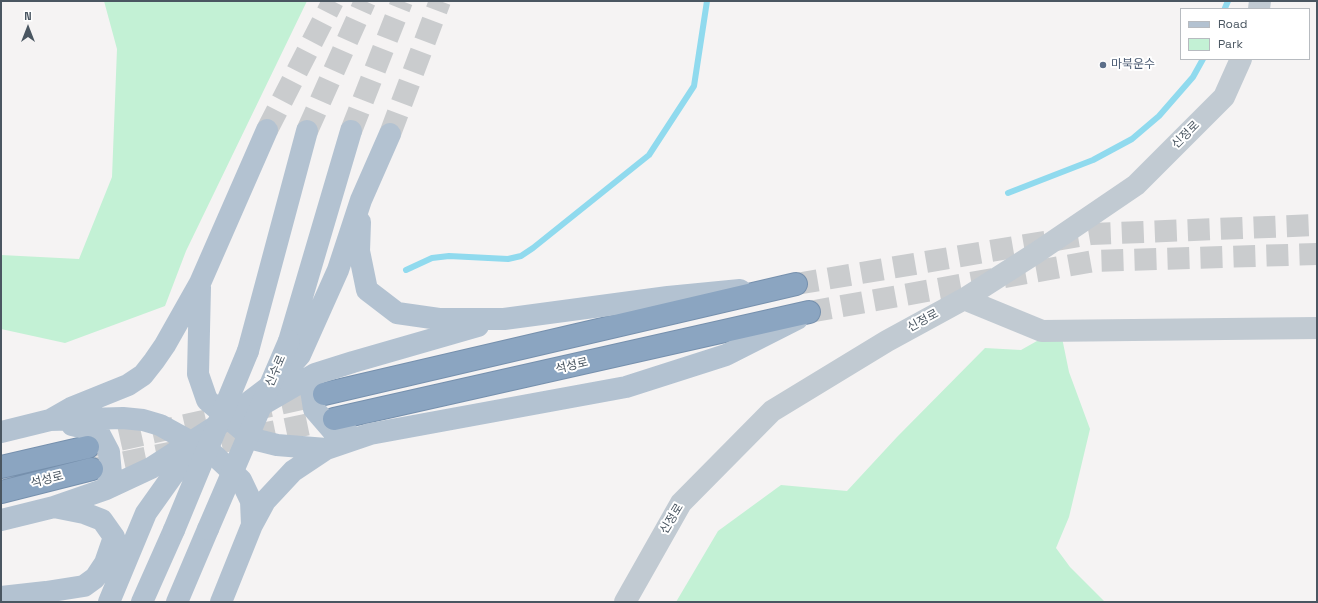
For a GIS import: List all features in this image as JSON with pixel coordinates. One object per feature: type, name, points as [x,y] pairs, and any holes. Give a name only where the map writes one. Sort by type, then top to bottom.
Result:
[{"type":"highway","points":[[324,394],[796,284]]},
{"type":"highway","name":"석성로","points":[[334,419],[809,312]]},
{"type":"highway","name":"석성로","points":[[1,467],[88,447]]},
{"type":"highway","name":"석성로","points":[[1,492],[92,469]]},
{"type":"main road","points":[[50,420],[71,408],[128,385],[143,375],[165,345],[200,283],[267,130]]},
{"type":"main road","points":[[142,602],[174,530],[248,350],[307,131]]},
{"type":"main road","name":"신수로","points":[[177,602],[288,341],[351,131]]},
{"type":"main road","points":[[1,520],[54,507],[106,489],[151,468],[196,445],[232,420],[274,383],[300,355],[338,270],[361,200],[390,134]]},
{"type":"main road","points":[[361,200],[359,251],[367,290],[397,313],[439,319],[504,319],[668,297],[796,284]]},
{"type":"main road","points":[[200,283],[198,374],[207,400],[253,439],[277,445],[326,449]]},
{"type":"main road","points":[[221,602],[252,525],[265,501],[293,471],[326,449],[370,434],[626,387],[726,355],[809,312]]},
{"type":"main road","points":[[232,420],[315,374],[504,319]]},
{"type":"main road","points":[[315,374],[311,390],[314,409],[333,431],[370,434]]},
{"type":"main road","points":[[1,432],[50,420],[123,418],[143,420],[160,425],[213,454],[241,480],[251,501],[252,525]]},
{"type":"main road","points":[[50,420],[98,431],[109,452],[111,474],[106,489]]},
{"type":"main road","points":[[111,599],[146,513],[173,475],[194,453],[196,445]]},
{"type":"main road","points":[[54,507],[84,513],[102,520],[114,537],[118,549],[111,599]]},
{"type":"main road","points":[[1,597],[84,586],[95,578],[105,564],[114,537]]},
{"type":"street","name":"신정로","points":[[625,602],[681,503],[772,411],[887,341],[964,299],[1036,253],[1136,185],[1224,97],[1241,60]]},
{"type":"street","points":[[964,299],[1042,331],[1317,328]]},
{"type":"green space","points":[[104,1],[307,1],[186,251],[165,306],[65,343],[1,329],[1,255],[79,259],[112,177],[117,49]]},
{"type":"green space","points":[[1060,328],[1069,372],[1090,429],[1069,517],[1056,548],[1070,567],[1105,602],[676,602],[718,531],[781,485],[847,491],[897,437],[985,348],[1021,350]]},
{"type":"waterway","points":[[406,270],[432,258],[449,256],[508,259],[521,256],[649,155],[694,86],[707,1]]},
{"type":"waterway","points":[[1225,8],[1228,1]]},
{"type":"waterway","points":[[1008,193],[1093,160],[1132,139],[1159,116],[1193,77],[1202,60]]},
{"type":"tunnel","points":[[267,130],[333,1]]},
{"type":"tunnel","points":[[307,131],[365,1]]},
{"type":"tunnel","points":[[351,131],[402,1]]},
{"type":"tunnel","points":[[390,134],[440,1]]},
{"type":"tunnel","points":[[796,284],[1091,234],[1317,225]]},
{"type":"tunnel","points":[[809,312],[1094,261],[1317,254]]},
{"type":"tunnel","points":[[88,447],[324,394]]},
{"type":"tunnel","points":[[92,469],[334,419]]},
{"type":"place","name":"마북운수","points":[[1103,65]]}]
